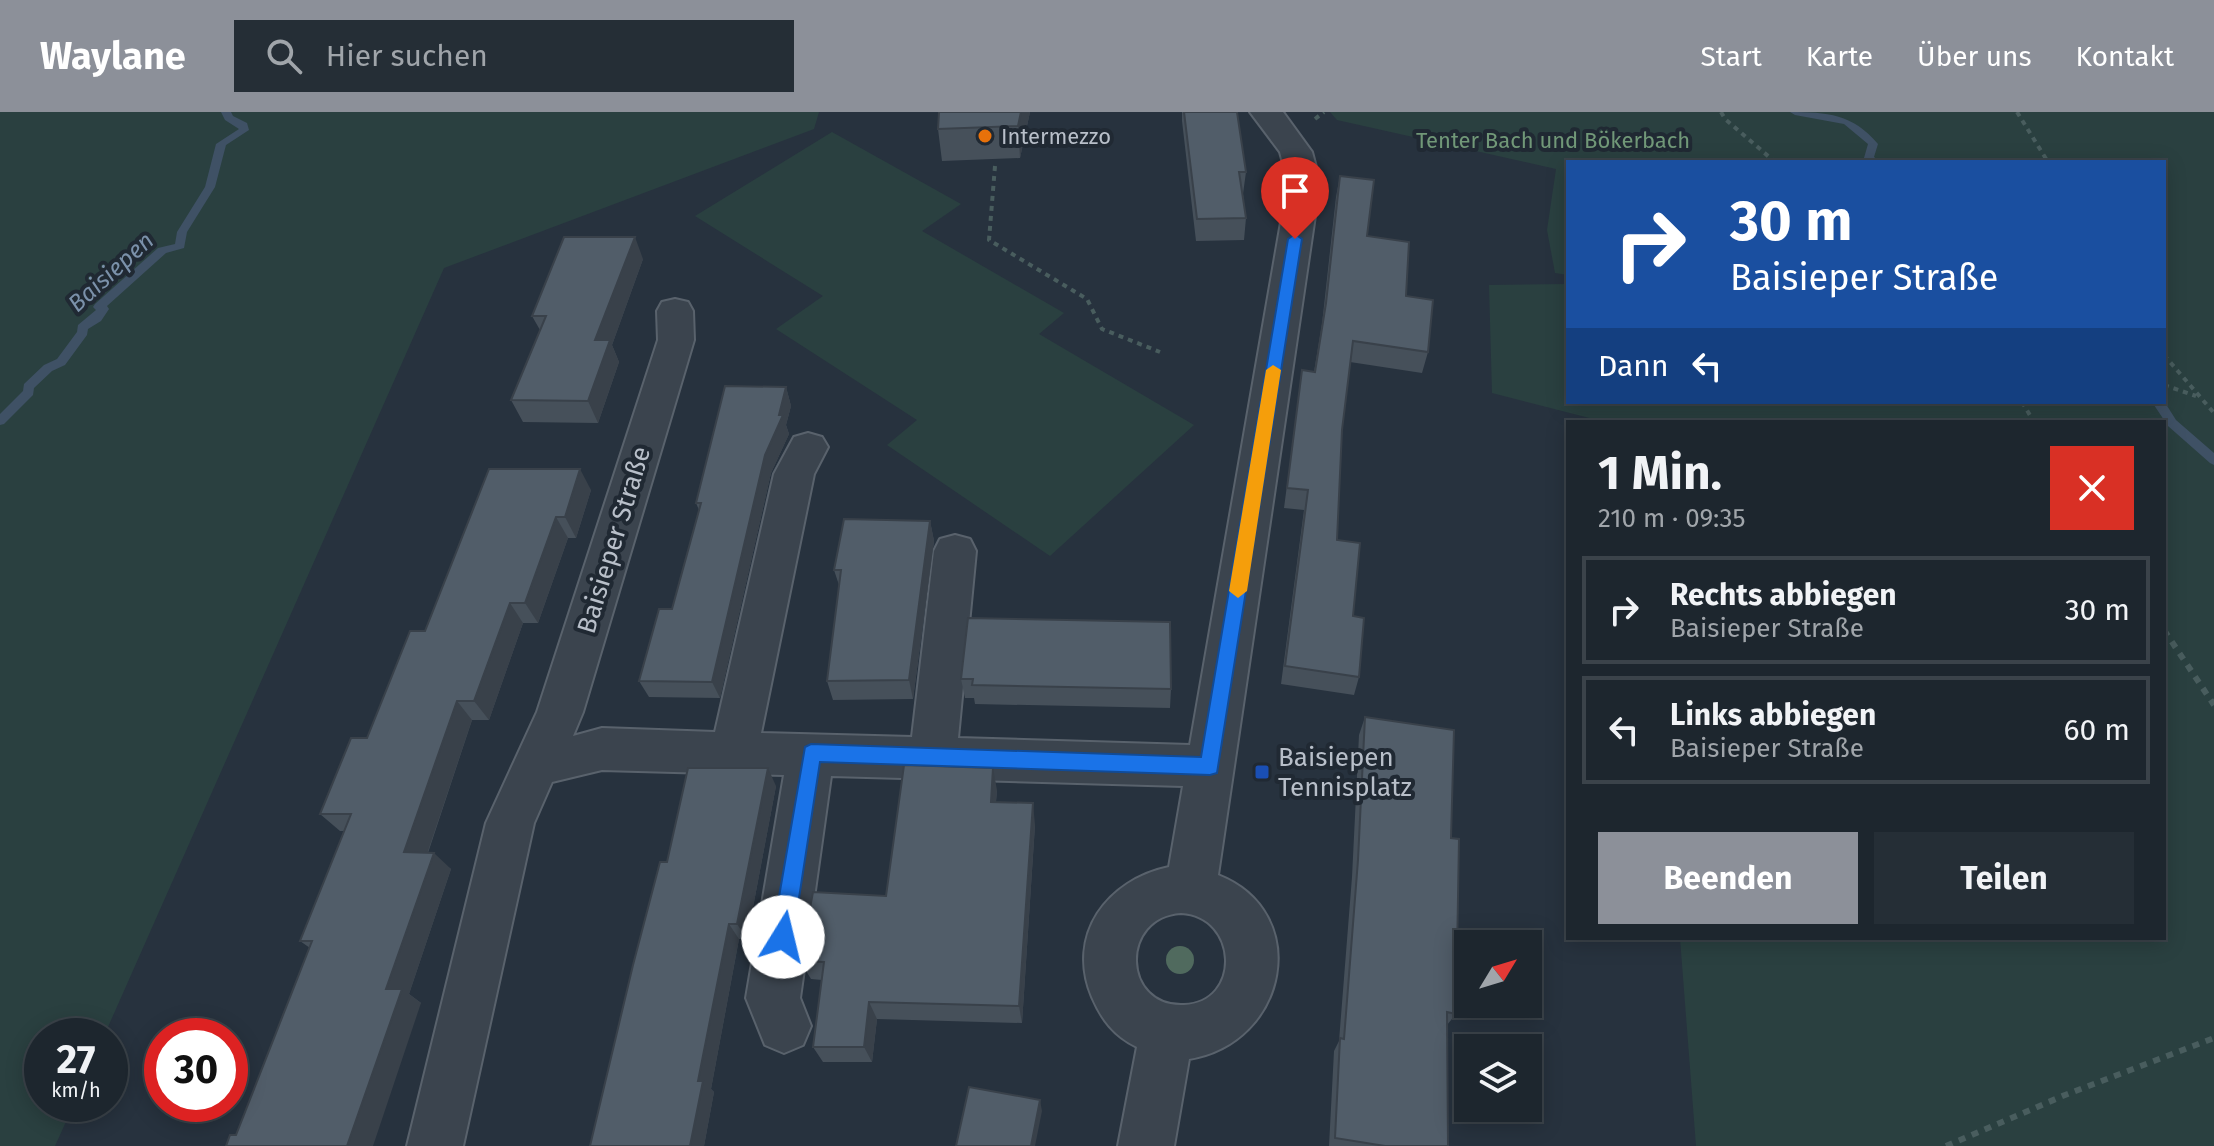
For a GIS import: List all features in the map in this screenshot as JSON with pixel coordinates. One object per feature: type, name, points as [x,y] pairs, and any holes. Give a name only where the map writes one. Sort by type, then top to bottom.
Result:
[{"type":"street","points":[[1190,891],[1304,182],[1299,160],[1288,138],[1266,112]]},
{"type":"street","name":"Baisieper Straße","points":[[435,1146],[510,823],[560,712],[676,340],[675,311]]},
{"type":"street","points":[[734,751],[794,474],[808,447]]},
{"type":"street","points":[[933,757],[955,551]]},
{"type":"street","points":[[538,765],[602,749],[1210,766]]},
{"type":"street","points":[[784,1026],[773,998],[811,753]]},
{"type":"street","points":[[1190,891],[1222,904],[1243,927],[1252,950],[1252,980],[1236,1010],[1222,1021],[1191,1032],[1167,1030],[1145,1021],[1128,1007],[1113,983],[1108,956],[1118,924],[1136,904],[1162,892],[1190,891]]},
{"type":"street","points":[[1146,1146],[1167,1030]]},
{"type":"path","points":[[1721,112],[1725,119],[1773,160]]},
{"type":"path","points":[[2017,112],[2047,160]]},
{"type":"path","points":[[995,166],[989,240],[1087,299],[1102,329],[1160,352]]},
{"type":"path","points":[[2166,358],[2214,413]]},
{"type":"path","points":[[2166,386],[2197,397]]},
{"type":"path","points":[[2166,633],[2214,705]]},
{"type":"path","points":[[1946,1146],[2065,1095],[2214,1038]]},
{"type":"green space","points":[[0,112],[819,112],[814,129],[444,268],[112,1018],[24,1018],[24,1122],[66,1122],[55,1146],[0,1146]]},
{"type":"green space","name":"Tenter Bach und Bökerbach","points":[[1330,112],[2214,112],[2214,1146],[1696,1146],[1680,940],[2166,940],[2166,420],[1597,420],[1492,393],[1489,285],[1566,284],[1566,404],[2166,404],[2166,160],[1566,160],[1566,275],[1555,273],[1547,230],[1556,169],[1337,120]]},
{"type":"green space","points":[[832,132],[961,204],[922,231],[1064,313],[1039,334],[1194,425],[1050,556],[887,445],[917,420],[776,329],[823,296],[695,216]]},
{"type":"building","points":[[939,112],[1021,112],[1018,126],[938,129]]},
{"type":"building","points":[[1184,112],[1237,112],[1246,172],[1239,172],[1246,218],[1197,219]]},
{"type":"building","points":[[1340,176],[1374,180],[1367,236],[1409,242],[1406,296],[1433,300],[1428,352],[1353,341],[1342,430],[1337,540],[1360,543],[1353,616],[1364,618],[1359,677],[1285,666],[1308,490],[1287,488],[1302,370],[1315,372]]},
{"type":"building","points":[[564,237],[635,237],[595,340],[610,340],[588,401],[511,400],[546,316],[532,316]]},
{"type":"building","points":[[725,386],[786,387],[779,415],[783,415],[765,455],[712,682],[639,681],[659,609],[672,609],[701,503],[696,503]]},
{"type":"building","points":[[489,469],[580,469],[565,517],[556,517],[525,603],[510,603],[474,701],[457,701],[404,852],[434,853],[386,989],[402,989],[347,1146],[226,1146],[230,1135],[236,1135],[241,1122],[248,1122],[248,1104],[312,941],[300,941],[351,814],[320,814],[351,738],[367,738],[410,631],[425,631]]},
{"type":"building","points":[[844,519],[930,521],[909,680],[827,681],[841,570],[834,570]]},
{"type":"building","points":[[968,618],[1170,622],[1171,689],[972,685],[973,679],[961,679]]},
{"type":"building","points":[[1365,717],[1454,730],[1451,838],[1459,839],[1454,1014],[1447,1012],[1448,1146],[1385,1146],[1335,1138],[1340,1038],[1344,1039]]},
{"type":"building","points":[[904,765],[993,768],[991,802],[1033,803],[1019,1006],[869,1002],[864,1047],[813,1047],[824,962],[800,961],[813,892],[886,896]]},
{"type":"building","points":[[688,768],[768,768],[737,924],[729,924],[698,1081],[703,1081],[690,1146],[590,1146],[633,965],[660,862],[667,862]]},
{"type":"building","points":[[969,1087],[1040,1100],[1031,1146],[956,1146]]},
{"type":"waterway","name":"Baisiepen","points":[[0,421],[29,392],[28,387],[48,368],[61,362],[83,332],[82,328],[97,318],[103,309],[99,307],[162,250],[180,246],[182,232],[210,187],[221,144],[244,130],[243,125],[229,118],[226,112]]},
{"type":"waterway","points":[[1795,112],[1847,122],[1873,144],[1869,158],[1872,160]]},
{"type":"waterway","points":[[2159,404],[2172,423],[2214,460]]},
{"type":"slow traffic","points":[[1238,591],[1273,370]]},
{"type":"place","name":"Intermezzo","points":[[985,136]]},
{"type":"place","name":"Baisiepen Tennisplatz","points":[[1262,772]]},
{"type":"route","points":[[783,937],[811,753],[1210,766],[1295,239]]}]
